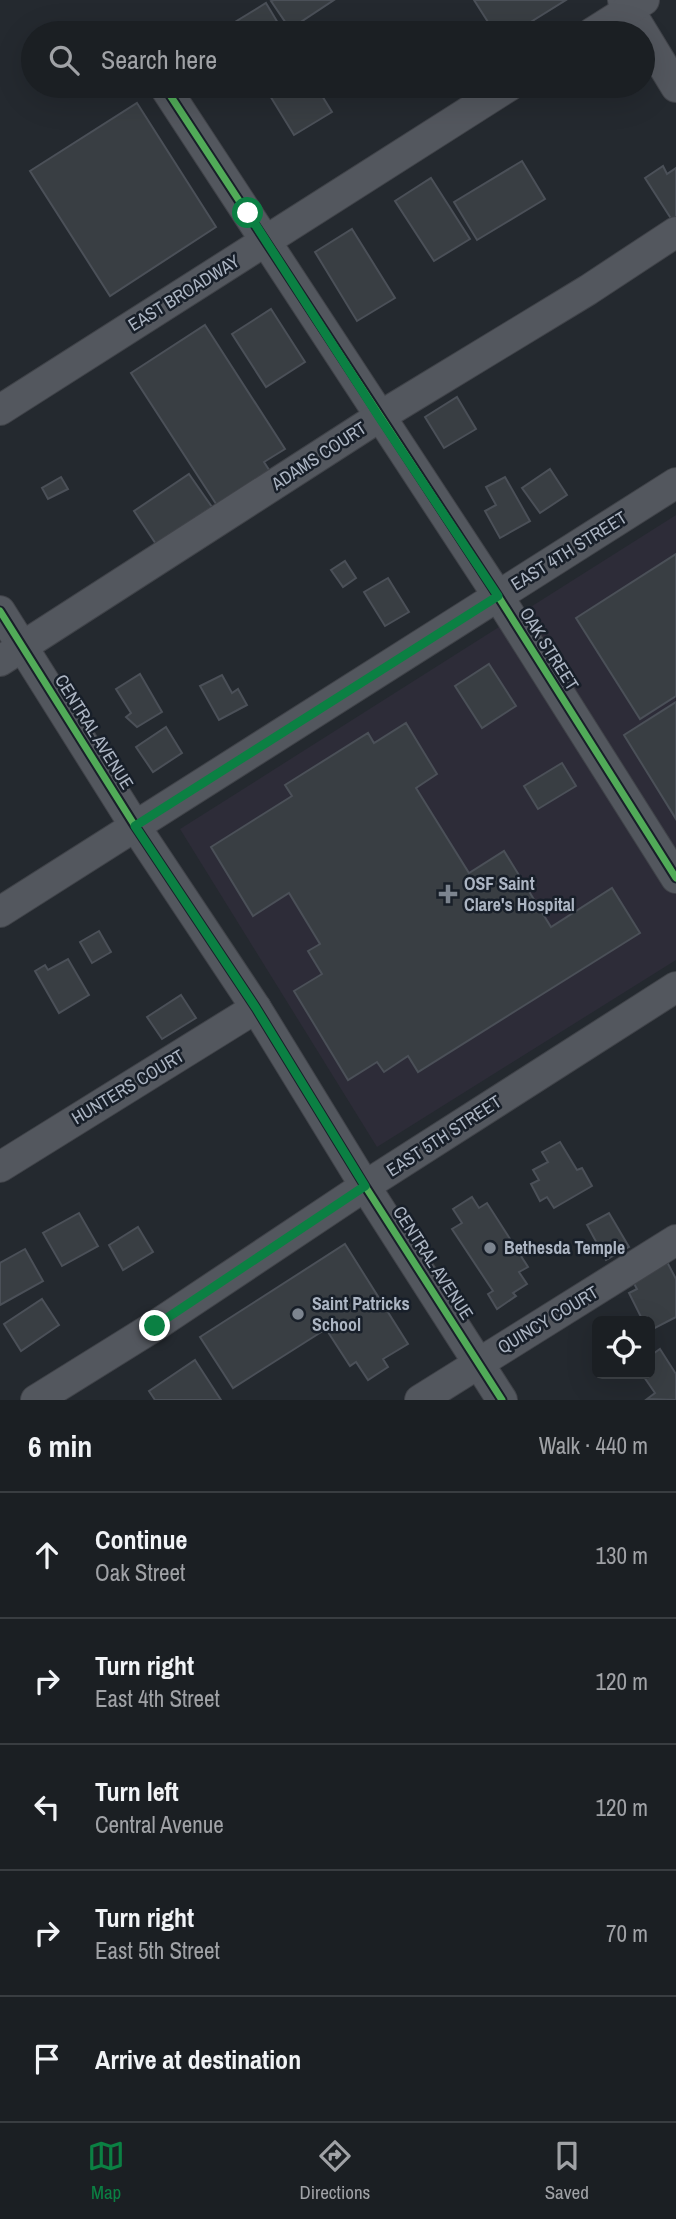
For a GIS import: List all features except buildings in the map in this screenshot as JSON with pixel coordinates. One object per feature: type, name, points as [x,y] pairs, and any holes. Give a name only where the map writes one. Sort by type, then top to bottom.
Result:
[{"type":"street","points":[[608,21],[632,3],[641,21]]},
{"type":"street","points":[[655,47],[676,87]]},
{"type":"street","name":"OAK STREET","points":[[172,98],[498,596],[676,878]]},
{"type":"street","name":"EAST BROADWAY","points":[[0,410],[490,98]]},
{"type":"street","name":"ADAMS COURT","points":[[11,654],[379,417],[588,290],[676,232]]},
{"type":"street","name":"EAST 4TH STREET","points":[[0,912],[676,483]]},
{"type":"street","name":"CENTRAL AVENUE","points":[[0,611],[11,654],[135,826],[256,1008],[365,1186],[502,1400]]},
{"type":"street","name":"EAST 5TH STREET","points":[[36,1400],[155,1326],[365,1186],[676,986]]},
{"type":"street","name":"HUNTERS COURT","points":[[0,1167],[256,1008]]},
{"type":"street","name":"QUINCY COURT","points":[[420,1400],[676,1240]]},
{"type":"shaded area","name":"OSF Saint Clare's Hospital","points":[[676,515],[676,960],[377,1147],[180,829]]},
{"type":"cycle path","points":[[172,98],[498,596],[676,878]]},
{"type":"cycle path","points":[[0,611],[135,826],[256,1008],[365,1186],[502,1400]]},
{"type":"place","name":"OSF Saint Clare's Hospital","points":[[448,894]]},
{"type":"place","name":"Bethesda Temple","points":[[490,1248]]},
{"type":"place","name":"Saint Patricks School","points":[[298,1314]]},
{"type":"route","points":[[155,1326],[365,1186],[256,1008],[135,826],[498,596],[248,213]]}]
